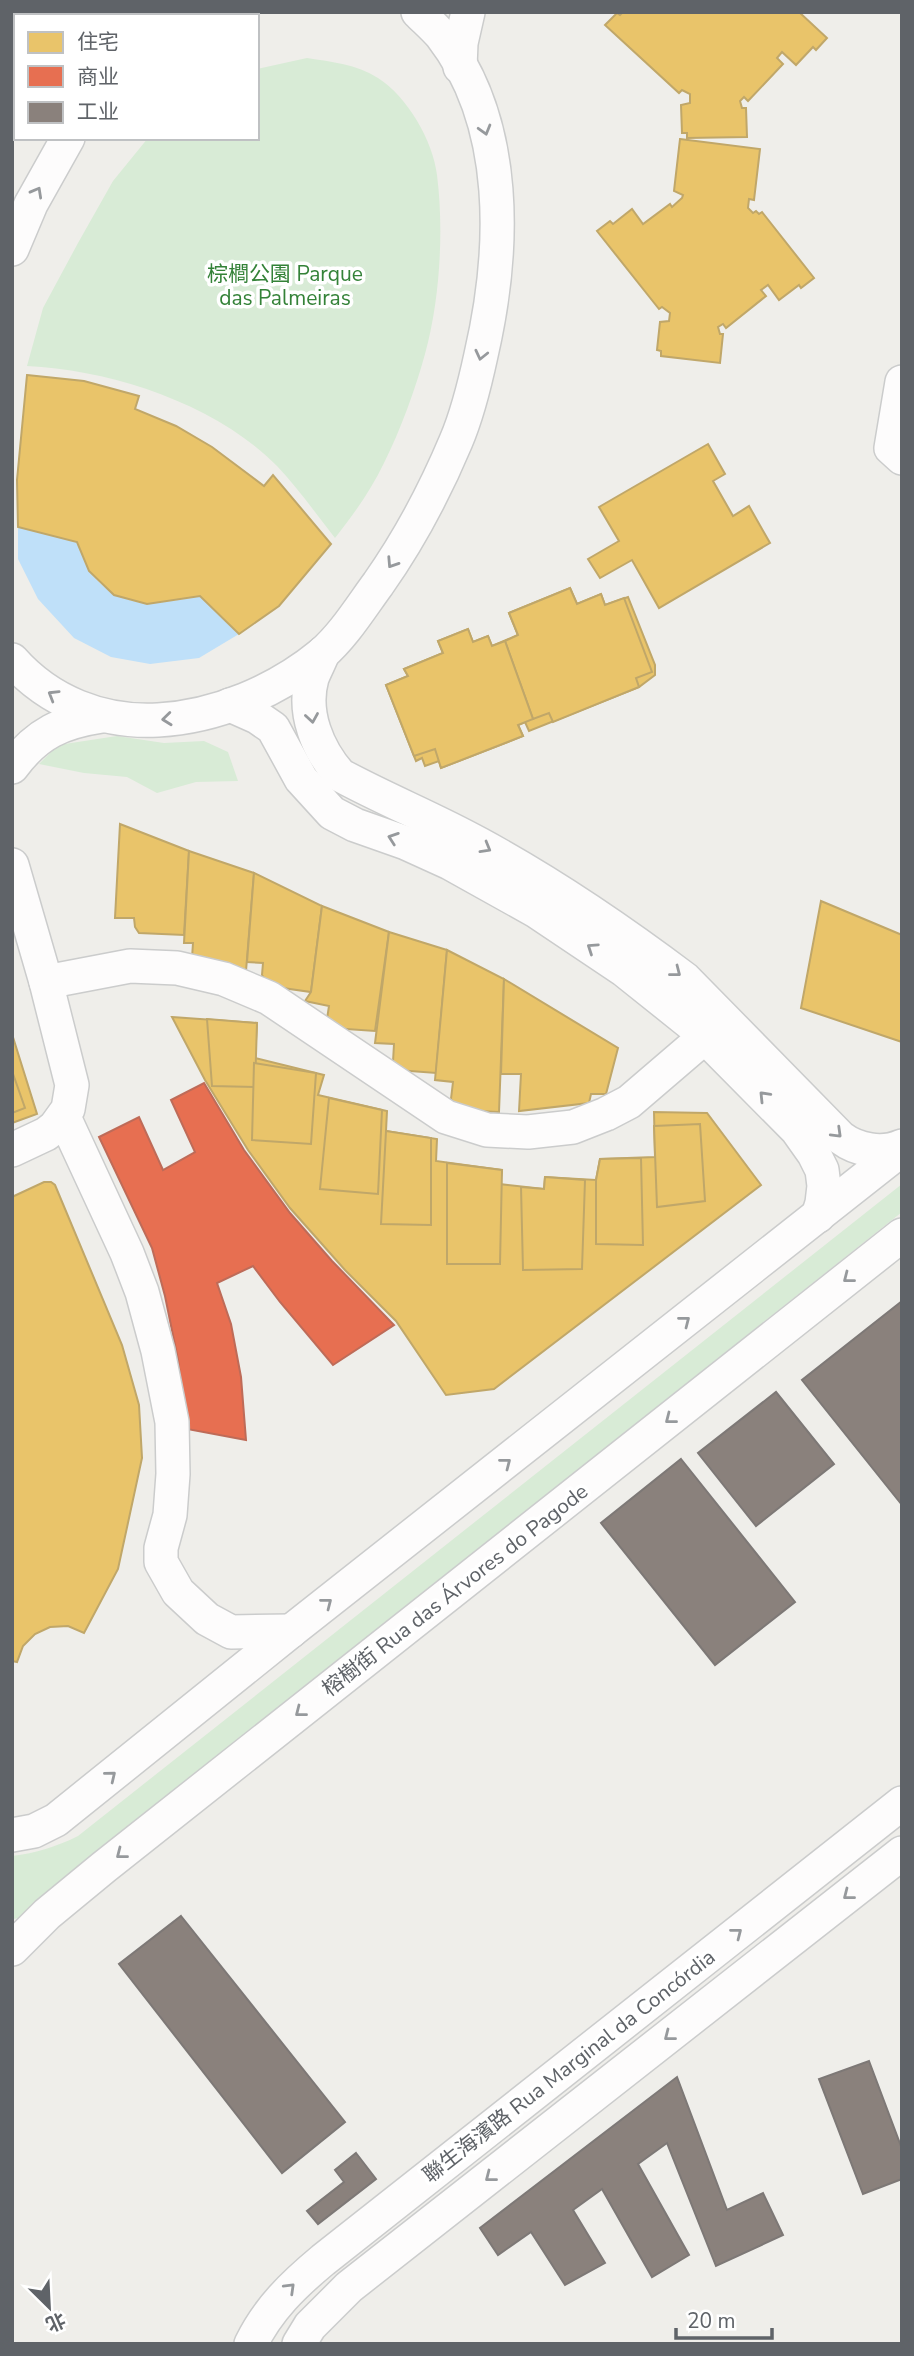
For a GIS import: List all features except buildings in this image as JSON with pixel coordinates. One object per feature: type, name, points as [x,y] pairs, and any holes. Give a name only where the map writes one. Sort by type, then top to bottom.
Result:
[{"type":"street","points":[[12,660],[37,685],[65,703],[102,716],[138,721],[173,719],[230,705],[272,688],[324,653],[350,623],[393,563],[428,502],[457,439],[474,385],[495,278],[498,202],[486,134],[473,93],[460,67],[441,35],[418,12]]},
{"type":"street","points":[[460,67],[461,43],[468,12]]},
{"type":"street","points":[[12,249],[31,204],[67,140]]},
{"type":"street","points":[[902,382],[891,448],[902,458]]},
{"type":"street","points":[[324,653],[312,678],[309,694],[312,722],[327,760],[340,775],[480,844],[612,926],[685,979],[841,1138],[851,1145],[872,1150],[902,1148]]},
{"type":"street","points":[[230,705],[257,717],[273,728],[301,779],[332,813],[450,863],[536,911],[652,990],[706,1036],[797,1130],[814,1154],[822,1170],[824,1186],[818,1216]]},
{"type":"street","points":[[12,767],[25,749],[52,729],[77,720],[102,716]]},
{"type":"street","points":[[12,865],[72,1085],[64,1117],[46,1134],[12,1150]]},
{"type":"street","points":[[46,982],[130,966],[177,968],[225,979],[269,998],[446,1117],[487,1130],[528,1132],[573,1127],[606,1114],[637,1096],[706,1036]]},
{"type":"street","points":[[64,1117],[127,1253],[142,1292],[158,1351],[172,1422],[173,1474],[170,1515],[161,1548],[161,1562],[178,1592],[207,1619],[231,1632],[291,1631]]},
{"type":"street","points":[[12,1835],[34,1831],[56,1820],[902,1148]]},
{"type":"street","name":"榕樹街 Rua das Árvores do Pagode","points":[[12,1949],[47,1914],[104,1867],[902,1235]]},
{"type":"street","name":"聯生海濱路 Rua Marginal da Concórdia","points":[[251,2344],[282,2296],[323,2260],[902,1803]]},
{"type":"street","name":"聯生海濱路 Rua Marginal da Concórdia","points":[[299,2344],[310,2326],[349,2287],[902,1853]]},
{"type":"green space","name":"棕櫚公園 Parque das Palmeiras","points":[[307,58],[344,64],[378,78],[399,96],[417,120],[435,162],[440,242],[437,288],[421,368],[402,423],[374,483],[335,538],[277,466],[252,444],[194,408],[127,383],[60,369],[27,366],[43,308],[113,181],[146,140],[259,140],[259,69]]},
{"type":"green space","points":[[117,736],[164,743],[204,741],[228,752],[238,781],[196,782],[157,793],[127,777],[84,773],[39,764],[58,745]]},
{"type":"green space","points":[[902,1184],[902,1212],[120,1834],[19,1918],[13,1919],[12,1856],[46,1849],[78,1836]]},
{"type":"water","points":[[18,527],[77,542],[90,572],[114,594],[140,602],[200,596],[239,634],[199,658],[150,664],[111,657],[74,638],[38,599],[18,559]]}]
